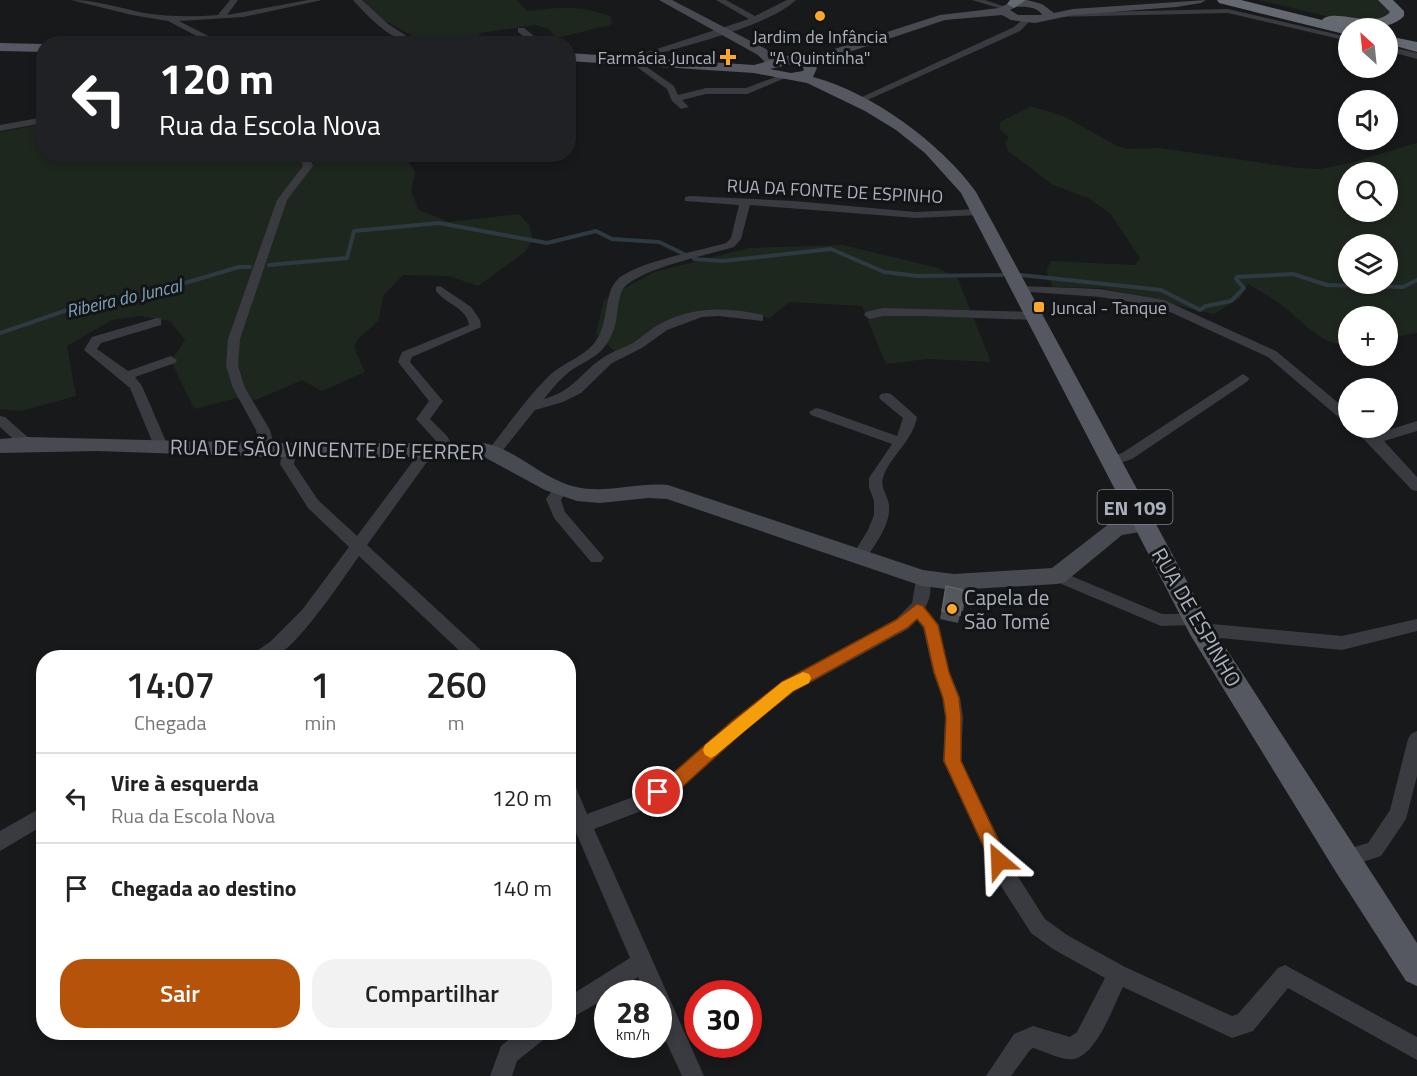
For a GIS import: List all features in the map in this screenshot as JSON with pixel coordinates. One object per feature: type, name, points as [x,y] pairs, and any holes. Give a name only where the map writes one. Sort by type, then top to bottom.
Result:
[{"type":"highway","points":[[1224,0],[1338,28]]},
{"type":"highway","points":[[1246,0],[1338,23]]},
{"type":"highway","points":[[1326,20],[1362,24],[1390,20],[1397,16],[1397,11],[1385,0]]},
{"type":"highway","points":[[1393,0],[1409,10]]},
{"type":"highway","points":[[1398,40],[1417,45]]},
{"type":"main road","points":[[0,47],[36,48]]},
{"type":"main road","name":"EN 109","points":[[576,57],[630,59],[754,69],[776,73],[792,60],[806,63],[815,74]]},
{"type":"main road","name":"RUA DE ESPINHO","points":[[776,73],[815,74],[900,125],[956,176],[979,212],[1198,624],[1344,860],[1417,970]]},
{"type":"street","points":[[75,0],[170,19],[199,19],[318,0]]},
{"type":"street","points":[[222,16],[234,0]]},
{"type":"street","points":[[357,0],[385,26],[402,36]]},
{"type":"street","points":[[664,0],[762,52],[792,60],[827,55],[932,20],[1011,6]]},
{"type":"street","points":[[720,0],[756,20]]},
{"type":"street","points":[[630,59],[756,20],[792,0]]},
{"type":"street","points":[[976,0],[1043,9],[1228,11],[1338,37]]},
{"type":"street","points":[[1043,9],[1172,0]]},
{"type":"street","points":[[1043,9],[1196,1]]},
{"type":"street","points":[[1011,6],[1012,17],[1027,20],[1042,19],[1043,9]]},
{"type":"street","points":[[170,19],[173,23],[202,36]]},
{"type":"street","points":[[858,101],[1017,29],[1027,20]]},
{"type":"street","points":[[521,30],[529,36]]},
{"type":"street","points":[[1398,51],[1417,56]]},
{"type":"street","points":[[675,99],[706,91],[732,93],[747,90],[776,73],[762,52]]},
{"type":"street","points":[[815,74],[827,55]]},
{"type":"street","points":[[630,59],[671,88],[675,99],[684,107]]},
{"type":"street","points":[[0,128],[36,121]]},
{"type":"street","points":[[268,450],[263,430],[239,388],[232,366],[234,339],[282,200],[308,166],[307,162]]},
{"type":"street","name":"RUA DA FONTE DE ESPINHO","points":[[689,199],[794,204],[916,215],[979,212]]},
{"type":"street","points":[[494,452],[551,381],[566,368],[590,355],[601,344],[612,320],[615,291],[622,282],[638,272],[730,245],[736,239],[745,202]]},
{"type":"street","points":[[440,289],[444,296],[462,304],[475,318],[475,327],[406,355],[404,362],[436,400],[423,419],[442,439],[448,450]]},
{"type":"street","points":[[1020,290],[1100,293],[1160,303],[1272,354],[1338,410]]},
{"type":"street","points":[[533,406],[558,399],[576,390],[608,360],[638,345],[663,327],[683,318],[700,313],[718,312],[759,318]]},
{"type":"street","points":[[870,315],[883,312],[926,312],[1033,316]]},
{"type":"street","points":[[157,322],[96,340],[90,350],[136,386],[161,446]]},
{"type":"street","points":[[126,376],[171,360]]},
{"type":"street","points":[[1111,461],[1127,456],[1243,378]]},
{"type":"street","points":[[860,556],[880,522],[882,502],[876,489],[876,478],[909,428],[910,417],[886,397]]},
{"type":"street","points":[[816,412],[900,442]]},
{"type":"street","points":[[0,420],[27,444]]},
{"type":"street","points":[[1417,426],[1374,439],[1417,486]]},
{"type":"street","name":"RUA DE SÃO VINCENTE DE FERRER","points":[[0,446],[27,444],[268,450],[494,452],[561,489],[588,496],[657,490],[668,492],[922,578],[954,582],[1057,576],[1161,620],[1342,643],[1417,625]]},
{"type":"street","points":[[290,450],[287,464],[313,504],[469,650]]},
{"type":"street","points":[[272,650],[308,614],[426,452]]},
{"type":"street","points":[[561,489],[553,499],[559,514],[596,558]]},
{"type":"street","points":[[1057,576],[1117,528],[1145,525]]},
{"type":"street","points":[[583,824],[642,802],[675,782],[738,726],[788,687],[902,624],[917,610],[923,595],[922,578]]},
{"type":"street","points":[[917,610],[931,625],[942,672],[951,698],[954,717],[952,761],[1008,879],[1038,926],[1060,942],[1118,974],[1232,1027],[1245,1023],[1285,975],[1417,1049]]},
{"type":"street","points":[[1344,860],[1374,850],[1399,813],[1417,739]]},
{"type":"street","points":[[576,809],[651,980]]},
{"type":"street","points":[[0,842],[36,819]]},
{"type":"street","points":[[576,1005],[643,962]]},
{"type":"street","points":[[997,1076],[1022,1042],[1033,1036],[1072,1048],[1085,1040],[1118,974]]},
{"type":"street","points":[[672,1029],[693,1076]]},
{"type":"street","points":[[501,1076],[509,1054],[526,1040]]},
{"type":"shaded area","points":[[363,0],[517,0],[527,11],[577,8],[610,16],[612,22],[610,25],[564,36],[554,36],[549,29],[535,25],[480,33],[478,36],[412,36],[378,17]]},
{"type":"shaded area","points":[[1258,0],[1379,0],[1391,12],[1385,18],[1338,19]]},
{"type":"shaded area","points":[[1031,106],[1065,117],[1117,146],[1129,149],[1160,148],[1297,168],[1320,169],[1338,165],[1338,222],[1398,222],[1398,162],[1353,162],[1417,143],[1417,333],[1398,336],[1398,306],[1338,306],[1338,344],[1330,342],[1313,332],[1284,307],[1248,284],[1240,298],[1214,314],[1102,288],[1053,287],[1046,271],[1051,261],[1135,265],[1140,258],[1110,213],[1088,198],[1053,185],[1008,151],[1005,143],[1009,137],[1000,130],[1000,122]]},
{"type":"shaded area","points":[[36,125],[36,162],[409,162],[415,172],[411,192],[419,210],[449,222],[519,214],[529,225],[533,240],[525,252],[478,286],[449,276],[403,275],[384,295],[378,321],[358,339],[354,347],[365,372],[322,391],[302,380],[256,400],[237,398],[194,409],[171,361],[185,340],[170,321],[140,316],[112,320],[67,346],[76,396],[21,411],[0,409],[0,132]]},
{"type":"shaded area","points":[[843,245],[938,268],[958,279],[991,362],[927,359],[886,364],[862,306],[789,302],[770,318],[732,312],[703,312],[684,318],[666,328],[622,359],[596,333],[604,300],[654,272],[749,248]]},
{"type":"building","name":"Capela de São Tomé","points":[[946,586],[967,591],[960,615],[942,611]]},
{"type":"waterway","name":"Ribeira do Juncal","points":[[269,265],[347,258],[354,231],[439,223],[547,243],[596,231],[612,239],[659,242],[686,255]]},
{"type":"waterway","name":"Ribeira do Juncal","points":[[694,259],[723,261],[831,249],[884,272],[918,276],[1002,275]]},
{"type":"waterway","name":"Ribeira do Juncal","points":[[0,333],[79,306],[141,296],[239,267],[250,267]]},
{"type":"waterway","name":"Ribeira do Juncal","points":[[1021,275],[1161,290],[1200,310],[1206,306],[1231,301],[1244,288],[1236,279],[1237,277],[1293,274],[1327,285],[1403,287],[1417,280]]},
{"type":"slow traffic","points":[[711,750],[738,726],[803,678]]},
{"type":"place","name":"Jardim de Infância \"A Quintinha\"","points":[[820,16]]},
{"type":"place","name":"Farmácia Juncal","points":[[728,57]]},
{"type":"place","name":"Juncal - Tanque","points":[[1039,307]]},
{"type":"place","name":"Capela de São Tomé","points":[[952,609]]},
{"type":"route","points":[[658,792],[675,782],[738,726],[788,687],[902,624],[917,610],[931,625],[933,642],[951,698],[954,717],[952,761],[999,861]]}]
